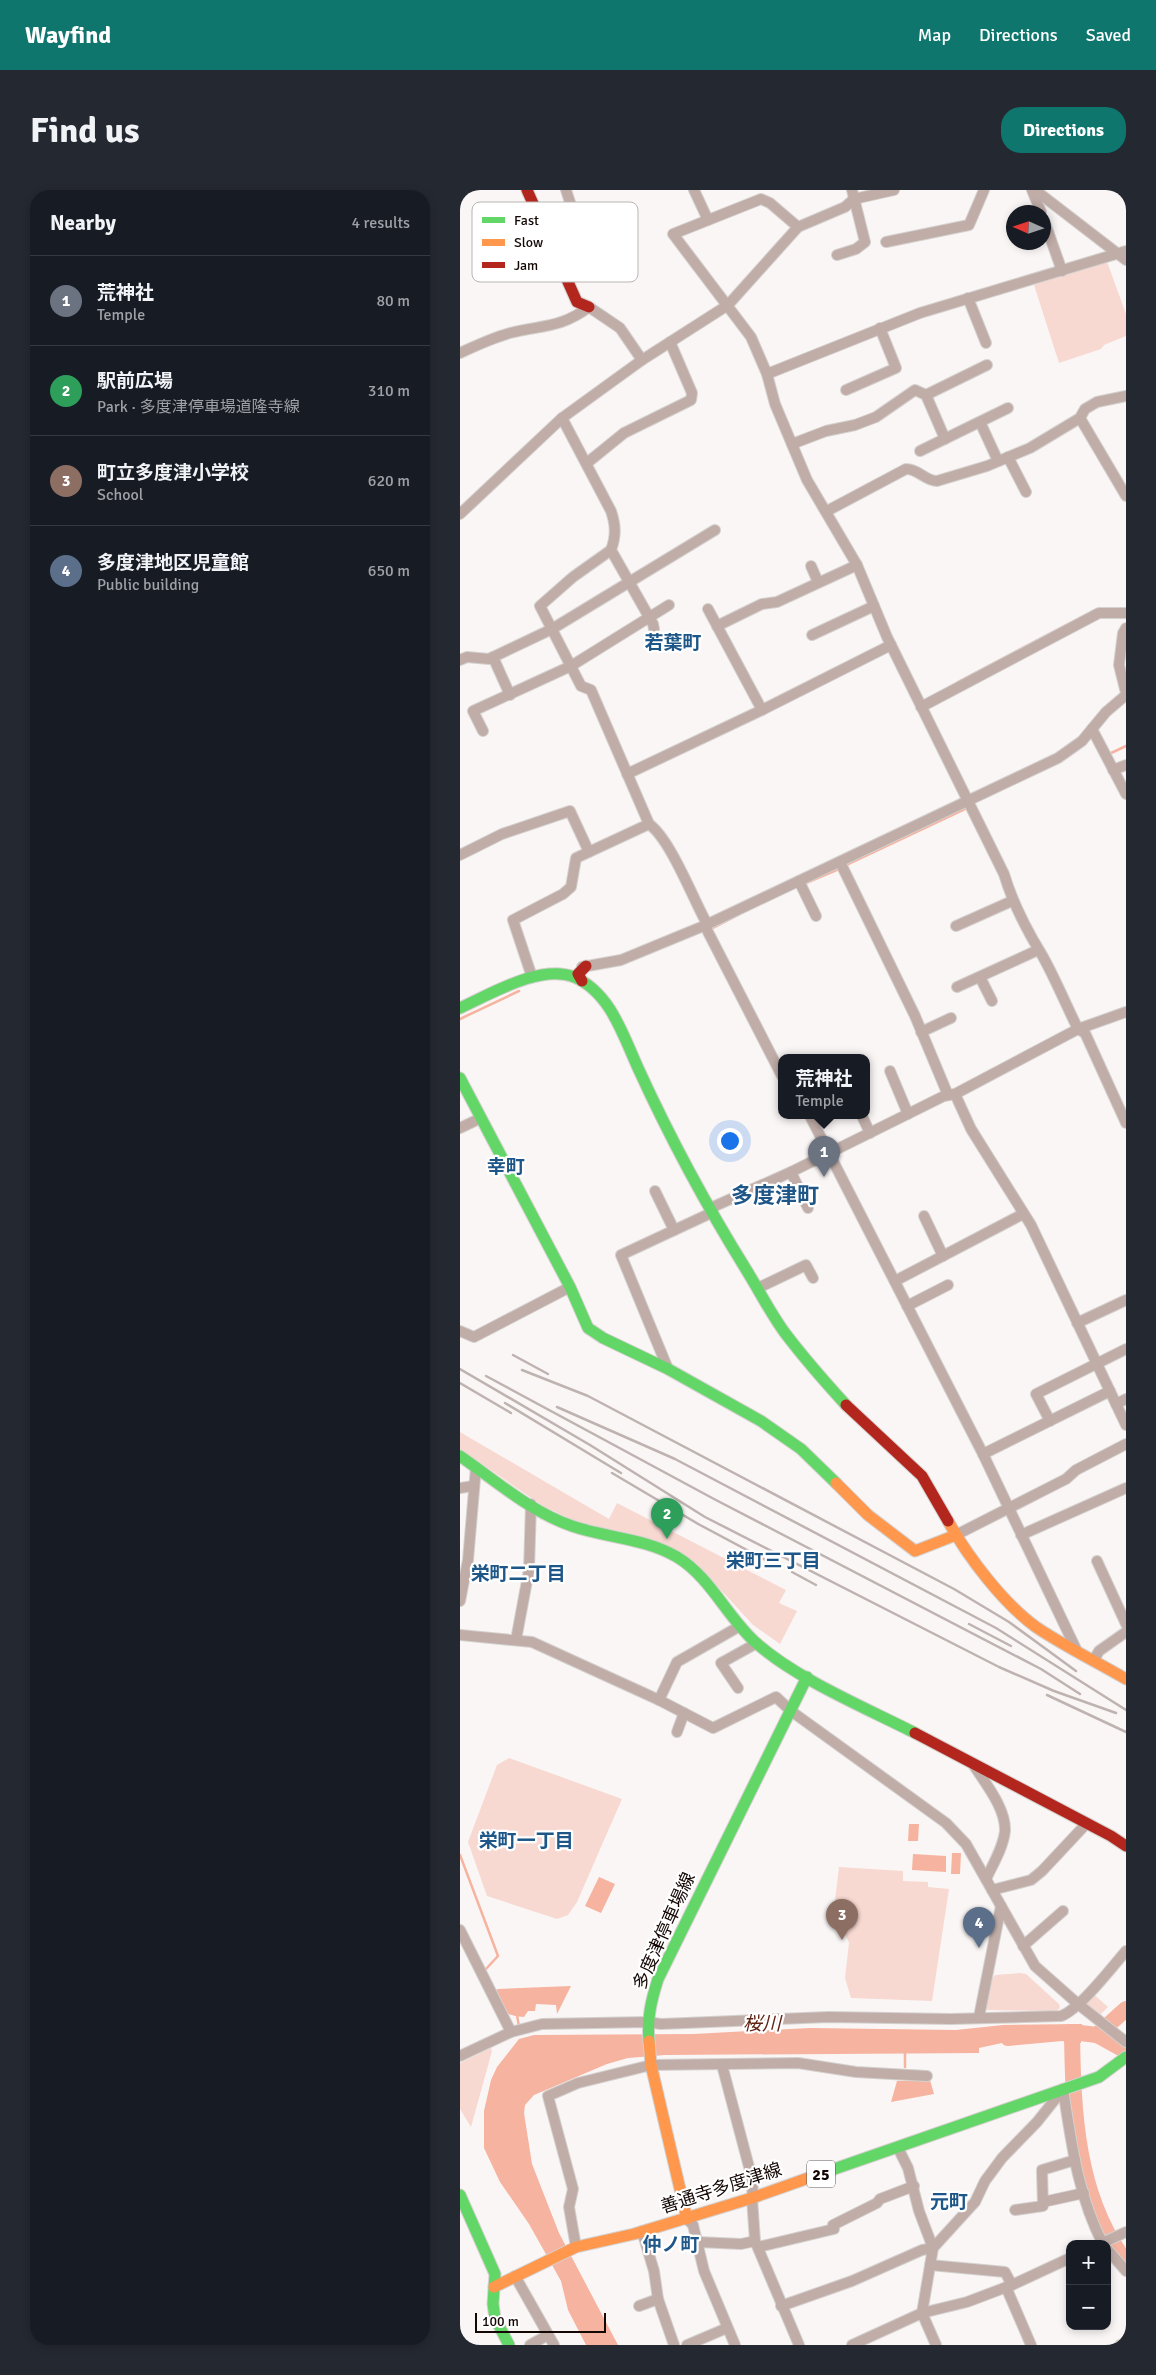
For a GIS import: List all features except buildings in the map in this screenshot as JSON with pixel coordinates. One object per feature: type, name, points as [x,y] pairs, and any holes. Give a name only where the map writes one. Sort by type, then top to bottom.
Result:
[{"type":"street","points":[[527,190],[532,202]]},
{"type":"street","points":[[566,190],[570,202]]},
{"type":"street","points":[[694,190],[708,220]]},
{"type":"street","points":[[460,514],[562,418],[642,360],[728,305],[798,227],[845,207],[853,195],[894,190]]},
{"type":"street","points":[[886,242],[969,225],[984,190]]},
{"type":"street","points":[[1034,190],[1039,205]]},
{"type":"street","points":[[1034,190],[1121,252],[1126,260]]},
{"type":"street","points":[[837,255],[856,249],[865,242],[853,195]]},
{"type":"street","points":[[798,227],[770,203],[761,199],[673,234],[728,305],[750,337],[767,374],[775,404],[807,480],[827,511],[857,565],[891,645],[1004,874],[1012,901],[1031,941],[1038,950],[1078,1029],[1086,1033],[1126,1122]]},
{"type":"street","points":[[1051,240],[1062,271]]},
{"type":"street","points":[[767,374],[920,312],[1121,252]]},
{"type":"street","points":[[568,282],[577,302],[611,320],[620,328],[642,360]]},
{"type":"street","points":[[968,298],[986,343]]},
{"type":"street","points":[[460,353],[489,339],[513,332],[555,325],[576,316],[589,307]]},
{"type":"street","points":[[846,390],[896,368],[880,328]]},
{"type":"street","points":[[587,463],[624,433],[691,400],[692,393],[670,342]]},
{"type":"street","points":[[926,395],[987,365]]},
{"type":"street","points":[[792,444],[826,430],[855,425],[876,417],[915,390],[926,395],[945,439]]},
{"type":"street","points":[[827,511],[906,469],[913,469],[931,481],[938,481],[998,461],[1030,448],[1080,418],[1086,409],[1097,402],[1126,396]]},
{"type":"street","points":[[920,451],[1008,408]]},
{"type":"street","points":[[562,418],[602,492],[615,524],[615,540],[611,550],[573,577],[540,606],[581,686],[591,690],[650,824],[658,830],[778,1068]]},
{"type":"street","points":[[1080,418],[1126,496]]},
{"type":"street","points":[[980,422],[998,461]]},
{"type":"street","points":[[1008,457],[1026,492]]},
{"type":"street","points":[[460,660],[467,656],[489,659],[552,629],[715,530]]},
{"type":"street","points":[[611,550],[654,629]]},
{"type":"street","points":[[717,626],[762,604],[777,602],[857,565]]},
{"type":"street","points":[[811,566],[818,582]]},
{"type":"street","points":[[483,731],[473,711],[571,666],[668,606]]},
{"type":"street","points":[[812,635],[874,606]]},
{"type":"street","points":[[708,609],[762,710]]},
{"type":"street","points":[[921,707],[1099,612],[1126,614]]},
{"type":"street","points":[[460,1008],[518,982],[621,960],[706,925],[800,884],[840,862],[1058,758],[1082,741],[1106,712],[1126,694],[1119,665],[1123,633],[1126,628]]},
{"type":"street","points":[[627,774],[762,710],[891,645]]},
{"type":"street","points":[[493,657],[510,695]]},
{"type":"street","points":[[1092,729],[1126,794]]},
{"type":"street","points":[[1113,770],[1126,765]]},
{"type":"street","points":[[460,855],[502,834],[570,811],[589,852]]},
{"type":"street","points":[[532,978],[513,920],[564,894],[571,887],[574,879],[574,862],[576,858],[650,824]]},
{"type":"street","points":[[840,862],[951,1095],[1023,1214],[1126,1425]]},
{"type":"street","points":[[800,884],[816,916]]},
{"type":"street","points":[[956,926],[1012,901]]},
{"type":"street","points":[[957,987],[1038,950]]},
{"type":"street","points":[[586,966],[578,974],[582,981],[601,997],[616,1019],[668,1133],[711,1213],[784,1331],[808,1362],[847,1406],[922,1476],[956,1535],[1009,1604],[1037,1627],[1126,1679]]},
{"type":"street","points":[[556,973],[582,981]]},
{"type":"street","points":[[980,977],[992,1001]]},
{"type":"street","points":[[668,1369],[621,1255],[711,1213],[715,1206],[791,1172],[908,1114],[951,1095],[1078,1029],[1126,1012]]},
{"type":"street","points":[[921,1032],[951,1018]]},
{"type":"street","points":[[890,1070],[908,1114]]},
{"type":"street","points":[[460,1078],[570,1288],[588,1328],[603,1338],[668,1369],[761,1421],[802,1449],[868,1515],[916,1551],[956,1535],[1066,1479],[1076,1470],[1126,1444]]},
{"type":"street","points":[[460,1128],[481,1118]]},
{"type":"street","points":[[812,1119],[983,1454],[1076,1650]]},
{"type":"street","points":[[863,1119],[870,1133]]},
{"type":"street","points":[[791,1172],[808,1208]]},
{"type":"street","points":[[655,1191],[674,1230]]},
{"type":"street","points":[[895,1281],[1023,1214]]},
{"type":"street","points":[[924,1216],[943,1256]]},
{"type":"street","points":[[758,1288],[806,1265],[813,1278]]},
{"type":"street","points":[[908,1306],[948,1285]]},
{"type":"street","points":[[460,1331],[474,1338],[570,1288]]},
{"type":"street","points":[[1077,1323],[1126,1300]]},
{"type":"street","points":[[1050,1421],[1036,1394],[1126,1348]]},
{"type":"street","points":[[983,1454],[1110,1391]]},
{"type":"street","points":[[1116,1404],[1126,1399]]},
{"type":"street","points":[[460,1456],[553,1518],[573,1526],[666,1550],[693,1569],[740,1626],[757,1643],[807,1677],[1087,1823],[1126,1846]]},
{"type":"street","points":[[460,1601],[468,1560],[476,1467]]},
{"type":"street","points":[[460,1488],[473,1486]]},
{"type":"street","points":[[1021,1535],[1126,1488]]},
{"type":"street","points":[[516,1640],[529,1570],[531,1504]]},
{"type":"street","points":[[1097,1561],[1126,1624]]},
{"type":"street","points":[[659,1700],[677,1662],[740,1626]]},
{"type":"street","points":[[1094,1660],[1099,1651],[1126,1632]]},
{"type":"street","points":[[460,1635],[532,1642],[659,1700],[713,1728],[776,1697],[791,1711],[946,1823],[966,1844],[1035,1966],[1078,2004],[1126,2042]]},
{"type":"street","points":[[738,1688],[721,1663],[757,1643]]},
{"type":"street","name":"多度津停車場線","points":[[687,2219],[650,2062],[647,2026],[649,2006],[658,1979],[807,1677]]},
{"type":"street","points":[[677,1732],[684,1713]]},
{"type":"street","points":[[972,1763],[1003,1815],[1003,1838],[986,1879]]},
{"type":"street","points":[[992,1890],[1030,1880],[1042,1871],[1087,1823]]},
{"type":"street","points":[[979,2017],[1001,1906]]},
{"type":"street","points":[[1023,1946],[1063,1911]]},
{"type":"street","points":[[460,1930],[512,2032]]},
{"type":"street","points":[[460,2056],[512,2032],[542,2024],[647,2026],[828,2018],[1061,2016],[1078,2004],[1126,1951]]},
{"type":"street","name":"善通寺多度津線","points":[[494,2287],[576,2247],[687,2219],[898,2148],[1099,2077],[1126,2058]]},
{"type":"street","points":[[576,2247],[569,2207],[573,2189],[548,2096],[578,2083],[650,2062],[722,2065],[798,2063],[856,2072],[927,2076]]},
{"type":"street","points":[[722,2065],[753,2182],[752,2198],[757,2244],[781,2306],[799,2345]]},
{"type":"street","points":[[1063,2089],[1075,2160],[1090,2216],[1101,2240]]},
{"type":"street","points":[[781,2306],[852,2281],[922,2250],[933,2248],[975,2202],[985,2181],[1002,2158],[1038,2122],[1063,2089]]},
{"type":"street","points":[[898,2148],[908,2168],[919,2211],[933,2248],[922,2313],[936,2345]]},
{"type":"street","points":[[1015,2210],[1043,2206],[1042,2170],[1075,2160]]},
{"type":"street","points":[[698,2242],[757,2244],[834,2229],[833,2225],[877,2203],[880,2199],[914,2186]]},
{"type":"street","points":[[1043,2202],[1084,2193]]},
{"type":"street","points":[[460,2195],[495,2274],[493,2304],[495,2318],[509,2345]]},
{"type":"street","points":[[687,2219],[693,2225],[704,2271],[735,2345]]},
{"type":"street","points":[[642,2231],[654,2271],[658,2299],[674,2345]]},
{"type":"street","points":[[1109,2240],[1126,2232]]},
{"type":"street","points":[[1111,2253],[1126,2271]]},
{"type":"street","points":[[852,2345],[922,2313],[967,2302],[1009,2286],[1066,2260]]},
{"type":"street","points":[[930,2265],[1005,2272],[1031,2345]]},
{"type":"street","points":[[515,2276],[554,2345]]},
{"type":"street","points":[[639,2306],[658,2299]]},
{"type":"street","points":[[687,2345],[727,2328]]},
{"type":"street","points":[[530,2345],[548,2335]]},
{"type":"street","points":[[1120,2345],[1126,2342]]},
{"type":"shaded area","points":[[1106,259],[1126,314],[1126,336],[1104,345],[1101,349],[1059,363],[1034,285]]},
{"type":"shaded area","points":[[460,1432],[609,1519],[617,1503],[786,1590],[779,1603],[797,1611],[780,1644],[753,1625],[698,1565],[568,1518],[543,1506],[460,1449]]},
{"type":"shaded area","points":[[509,1758],[622,1799],[577,1902],[568,1915],[557,1919],[487,1896],[468,1842],[497,1765]]},
{"type":"shaded area","points":[[909,1824],[919,1824],[918,1841],[908,1841]]},
{"type":"shaded area","points":[[952,1853],[961,1853],[960,1874],[951,1874]]},
{"type":"shaded area","points":[[913,1854],[946,1856],[946,1872],[912,1870]]},
{"type":"shaded area","points":[[839,1867],[903,1871],[903,1881],[928,1882],[928,1887],[949,1889],[932,2001],[851,1998],[845,1978],[849,1943],[834,1909]]},
{"type":"shaded area","points":[[599,1877],[615,1884],[601,1913],[585,1906]]},
{"type":"shaded area","points":[[1026,1974],[1059,2004],[1060,2008],[1056,2011],[987,2010],[988,1992],[995,1975]]},
{"type":"shaded area","points":[[571,1986],[557,2014],[556,2005],[536,2004],[535,2011],[528,2011],[524,2017],[507,2013],[493,1991],[498,1989]]},
{"type":"shaded area","points":[[1090,1991],[1108,2007],[1099,2016],[1081,2002]]},
{"type":"shaded area","points":[[1082,2024],[1081,2043],[1065,2043],[1060,2037],[1048,2033],[979,2048],[979,2053],[665,2055],[628,2058],[607,2064],[534,2095],[525,2105],[524,2113],[532,2164],[559,2233],[618,2345],[586,2345],[568,2310],[561,2281],[529,2224],[500,2182],[484,2148],[484,2111],[491,2080],[497,2067],[519,2039],[534,2035],[693,2034],[810,2028],[956,2030],[1003,2025]]},
{"type":"shaded area","points":[[491,2048],[492,2051],[471,2127],[460,2109],[460,2063]]},
{"type":"shaded area","points":[[930,2080],[934,2094],[891,2102],[897,2081]]},
{"type":"waterway","points":[[958,682],[1095,610]]},
{"type":"waterway","points":[[1109,754],[1126,746]]},
{"type":"waterway","points":[[846,865],[967,808]]},
{"type":"waterway","points":[[806,883],[839,869]]},
{"type":"waterway","points":[[713,928],[738,915]]},
{"type":"waterway","points":[[460,1019],[519,991]]},
{"type":"waterway","points":[[460,1855],[498,1956],[485,1970]]},
{"type":"waterway","points":[[1097,2035],[1126,2009]]},
{"type":"waterway","points":[[517,2015],[519,2027]]},
{"type":"waterway","name":"桜川","points":[[1072,2032],[1076,2122],[1087,2181],[1109,2237],[1126,2262]]},
{"type":"waterway","name":"桜川","points":[[1008,2038],[1072,2032],[1097,2035],[1126,2051]]},
{"type":"waterway","points":[[905,2053],[905,2067]]},
{"type":"railway","points":[[513,1355],[548,1374]]},
{"type":"railway","points":[[460,1369],[590,1445],[705,1517],[999,1667],[1054,1691],[1116,1713]]},
{"type":"railway","points":[[522,1370],[588,1396],[954,1589],[1009,1622],[1076,1671]]},
{"type":"railway","points":[[486,1376],[714,1499],[1041,1669],[1080,1694]]},
{"type":"railway","points":[[460,1383],[511,1413]]},
{"type":"railway","points":[[505,1403],[621,1473]]},
{"type":"railway","points":[[557,1407],[675,1459],[996,1628],[1126,1710]]},
{"type":"railway","points":[[612,1473],[700,1525],[773,1564]]},
{"type":"railway","points":[[792,1572],[816,1585]]},
{"type":"railway","points":[[969,1624],[1011,1646]]},
{"type":"railway","points":[[1047,1695],[1126,1732]]},
{"type":"traffic: fast","points":[[460,1008],[516,982],[546,974],[561,974],[574,977],[597,993],[621,1029],[650,1094],[689,1171],[770,1311],[800,1352],[846,1405]]},
{"type":"traffic: fast","points":[[460,1078],[570,1287],[588,1328],[603,1338],[668,1369],[761,1421],[801,1449],[836,1483]]},
{"type":"traffic: fast","points":[[460,1456],[514,1495],[557,1520],[585,1530],[652,1546],[677,1557],[699,1575],[744,1631],[770,1655],[831,1692],[915,1733]]},
{"type":"traffic: fast","points":[[649,2041],[650,2010],[658,1979],[807,1677]]},
{"type":"traffic: fast","points":[[817,2175],[1099,2077],[1126,2057]]},
{"type":"traffic: fast","points":[[460,2195],[495,2274],[493,2304],[495,2318],[509,2345]]},
{"type":"traffic: slow","points":[[836,1483],[868,1515],[915,1551],[956,1535]]},
{"type":"traffic: slow","points":[[948,1521],[987,1578],[1024,1617],[1058,1641],[1126,1679]]},
{"type":"traffic: slow","points":[[649,2041],[651,2065],[687,2219]]},
{"type":"traffic: slow","points":[[494,2287],[576,2247],[634,2234],[752,2198],[817,2175]]},
{"type":"traffic: jam","points":[[527,190],[532,202]]},
{"type":"traffic: jam","points":[[568,282],[577,302],[589,307]]},
{"type":"traffic: jam","points":[[582,981],[578,974],[586,966]]},
{"type":"traffic: jam","points":[[846,1405],[922,1476],[948,1521]]},
{"type":"traffic: jam","points":[[915,1733],[1111,1836],[1126,1846]]},
{"type":"place","name":"荒神社","points":[[824,1177]]},
{"type":"place","name":"駅前広場","points":[[667,1539]]},
{"type":"place","name":"町立多度津小学校","points":[[842,1940]]},
{"type":"place","name":"多度津地区児童館","points":[[979,1948]]},
{"type":"district","name":"若葉町","points":[[673,642]]},
{"type":"district","name":"幸町","points":[[506,1166]]},
{"type":"district","name":"多度津町","points":[[775,1195]]},
{"type":"district","name":"栄町三丁目","points":[[773,1560]]},
{"type":"district","name":"栄町二丁目","points":[[518,1573]]},
{"type":"district","name":"栄町一丁目","points":[[526,1840]]},
{"type":"district","name":"元町","points":[[949,2201]]},
{"type":"district","name":"仲ノ町","points":[[671,2244]]}]
